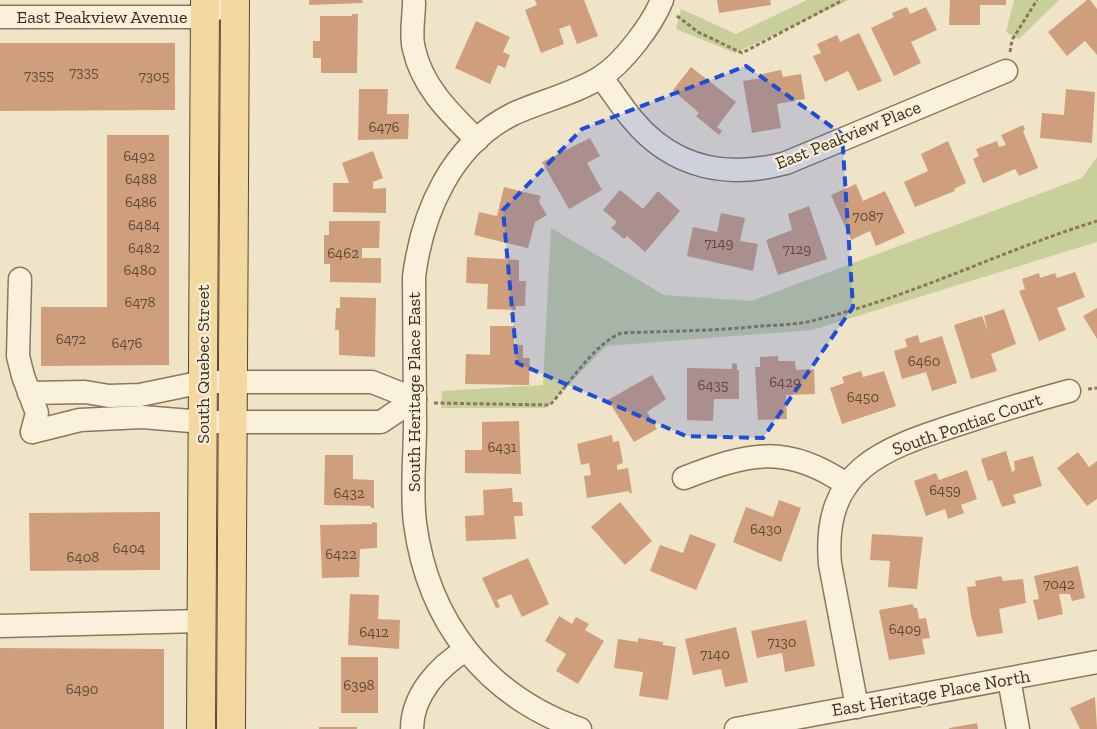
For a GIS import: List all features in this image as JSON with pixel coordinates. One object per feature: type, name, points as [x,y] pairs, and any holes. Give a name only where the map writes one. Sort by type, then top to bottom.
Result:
[{"type":"main road","name":"South Quebec Street","points":[[231,729],[235,0]]},
{"type":"main road","name":"South Quebec Street","points":[[201,729],[205,9]]},
{"type":"street","name":"East Peakview Avenue","points":[[0,17],[205,9],[228,0]]},
{"type":"street","name":"South Heritage Place East","points":[[466,650],[451,630],[438,604],[419,549],[415,520],[414,277],[416,255],[427,214],[453,167],[477,140],[513,114],[601,77],[629,50],[648,25],[661,2]]},
{"type":"street","points":[[414,3],[413,48],[421,72],[442,104],[477,140]]},
{"type":"street","name":"East Peakview Place","points":[[601,77],[632,120],[665,149],[681,158],[703,166],[727,171],[748,171],[786,163],[1006,71]]},
{"type":"street","points":[[20,279],[18,356],[32,413]]},
{"type":"street","points":[[32,413],[85,392],[110,396],[140,395],[203,382],[372,382],[415,399]]},
{"type":"street","name":"South Pontiac Court","points":[[857,706],[828,546],[830,526],[835,507],[847,485],[874,457],[900,444],[1023,403],[1069,391]]},
{"type":"street","points":[[32,413],[80,420],[142,417],[203,422],[381,422],[415,399]]},
{"type":"street","points":[[684,478],[723,463],[768,456],[783,457],[817,467],[847,485]]},
{"type":"street","points":[[0,626],[201,621]]},
{"type":"street","points":[[412,729],[417,704],[432,678],[452,658],[466,650],[480,666],[510,693],[542,714],[580,729]]},
{"type":"street","name":"East Heritage Place North","points":[[736,729],[1097,662]]},
{"type":"street","points":[[1009,678],[1018,729]]},
{"type":"path","points":[[661,2],[698,32],[742,53],[844,0]]},
{"type":"path","points":[[1006,71],[1012,40],[1037,0]]},
{"type":"path","points":[[415,399],[443,404],[550,405],[598,349],[612,337],[621,333],[706,331],[808,322],[897,295],[982,264],[1043,238],[1097,221]]},
{"type":"highlighted area","points":[[746,66],[842,134],[853,307],[763,438],[686,436],[517,363],[503,210],[582,129]]},
{"type":"green space","points":[[807,0],[849,0],[735,53],[676,29],[681,9],[736,34]]},
{"type":"green space","points":[[1014,0],[1059,0],[1019,39],[1006,32]]},
{"type":"green space","points":[[1097,157],[1097,242],[812,330],[606,346],[546,408],[441,408],[442,391],[543,385],[551,228],[664,295],[751,301],[1082,178]]},
{"type":"building","points":[[309,0],[362,0],[363,3],[309,5]]},
{"type":"building","points":[[535,0],[584,0],[598,36],[577,44],[570,25],[559,29],[564,44],[541,53],[525,10],[537,5]]},
{"type":"building","points":[[717,0],[770,0],[771,5],[719,13]]},
{"type":"building","points":[[950,0],[1006,0],[1006,5],[980,5],[980,25],[949,25]]},
{"type":"building","points":[[1087,0],[1090,0],[1097,9],[1097,55],[1085,41],[1067,56],[1048,32]]},
{"type":"building","points":[[907,7],[910,14],[926,7],[937,30],[911,42],[921,63],[894,76],[871,28],[894,17],[892,13]]},
{"type":"building","points":[[352,14],[358,14],[357,73],[321,73],[321,58],[313,58],[313,41],[320,41],[320,16],[352,16]]},
{"type":"building","points":[[476,21],[510,37],[503,52],[510,55],[505,68],[498,65],[490,84],[455,68]]},
{"type":"building","points":[[859,33],[882,81],[858,91],[848,71],[825,82],[813,56],[821,53],[817,44],[837,35],[840,42]]},
{"type":"building","points":[[0,43],[175,43],[175,110],[0,111]]},
{"type":"building","points":[[691,67],[736,102],[717,127],[722,131],[719,135],[696,116],[699,113],[673,90]]},
{"type":"building","points":[[781,70],[783,77],[801,74],[805,99],[777,104],[781,128],[752,133],[743,81],[763,78],[762,74]]},
{"type":"building","points":[[359,89],[388,89],[387,114],[409,114],[408,139],[358,140]]},
{"type":"building","points":[[1066,89],[1095,92],[1092,143],[1040,138],[1042,113],[1064,115]]},
{"type":"building","points":[[1023,125],[1025,130],[1023,131],[1038,168],[1019,176],[1015,169],[983,183],[973,159],[979,156],[976,149],[997,141],[999,147],[1006,145],[1001,135]]},
{"type":"building","points":[[107,135],[169,135],[169,365],[41,366],[41,307],[107,307]]},
{"type":"building","points":[[590,138],[600,156],[587,163],[602,190],[569,209],[542,162]]},
{"type":"building","points":[[948,141],[966,183],[954,189],[955,191],[915,207],[904,182],[928,171],[921,154]]},
{"type":"building","points":[[373,151],[383,178],[373,182],[373,189],[386,188],[386,213],[333,212],[333,183],[349,183],[342,163]]},
{"type":"building","points":[[856,184],[863,201],[885,191],[905,233],[876,246],[870,231],[851,240],[831,195]]},
{"type":"building","points":[[504,187],[541,196],[539,202],[547,215],[535,222],[528,248],[474,235],[479,212],[497,216]]},
{"type":"building","points":[[620,190],[643,209],[658,191],[680,211],[645,252],[627,236],[624,239],[611,228],[617,222],[603,210]]},
{"type":"building","points":[[809,206],[827,259],[778,275],[766,240],[792,230],[788,214]]},
{"type":"building","points":[[721,213],[745,218],[740,241],[758,244],[753,271],[687,256],[693,227],[717,232]]},
{"type":"building","points":[[329,221],[380,221],[379,248],[362,248],[362,258],[381,258],[381,283],[330,282],[330,264],[324,264],[324,235],[329,235]]},
{"type":"building","points":[[467,257],[519,260],[519,281],[526,281],[525,306],[516,306],[516,310],[487,309],[488,284],[466,283]]},
{"type":"building","points":[[1075,272],[1085,297],[1057,308],[1066,330],[1039,341],[1019,291],[1025,289],[1022,279],[1039,273],[1040,278],[1055,273],[1057,278]]},
{"type":"building","points":[[340,297],[376,298],[375,357],[339,355],[339,330],[335,330],[336,308],[340,308]]},
{"type":"building","points":[[1097,308],[1097,339],[1083,316]]},
{"type":"building","points":[[1004,309],[1016,344],[991,354],[997,371],[971,379],[954,325],[982,316],[988,331],[984,316]]},
{"type":"building","points":[[490,326],[515,326],[514,345],[523,345],[523,358],[530,358],[529,385],[465,384],[466,354],[490,355]]},
{"type":"building","points":[[918,335],[920,343],[942,336],[957,383],[932,391],[926,372],[902,379],[894,351],[907,347],[905,339]]},
{"type":"building","points":[[778,356],[778,361],[795,361],[796,370],[814,369],[815,394],[786,395],[787,419],[758,420],[755,367],[760,367],[760,357]]},
{"type":"building","points":[[732,363],[737,364],[737,370],[739,370],[739,399],[714,399],[713,421],[687,420],[687,368],[732,369]]},
{"type":"building","points":[[861,371],[863,377],[884,371],[896,406],[842,424],[830,388],[844,383],[842,377]]},
{"type":"building","points":[[652,375],[666,399],[647,412],[657,429],[634,442],[608,400]]},
{"type":"building","points":[[519,421],[521,474],[465,473],[465,450],[482,450],[482,422]]},
{"type":"building","points":[[612,435],[613,442],[619,441],[623,463],[617,465],[617,470],[628,468],[632,493],[629,493],[629,491],[587,498],[584,476],[591,475],[589,463],[581,465],[577,444]]},
{"type":"building","points":[[1006,451],[1012,472],[1015,470],[1014,461],[1033,456],[1042,486],[1013,495],[1016,503],[1002,507],[992,480],[988,481],[981,459]]},
{"type":"building","points":[[1078,452],[1089,467],[1097,461],[1097,499],[1087,506],[1057,468]]},
{"type":"building","points":[[325,455],[353,455],[353,479],[374,480],[374,508],[371,508],[371,506],[324,505]]},
{"type":"building","points":[[967,470],[977,499],[961,505],[964,513],[948,519],[945,509],[926,516],[914,481],[936,473],[939,480]]},
{"type":"building","points":[[512,488],[513,502],[522,502],[523,516],[514,516],[516,539],[466,541],[465,516],[484,515],[483,490]]},
{"type":"building","points":[[779,500],[801,508],[781,562],[733,542],[746,507],[773,517]]},
{"type":"building","points":[[620,502],[652,541],[625,565],[591,527]]},
{"type":"building","points":[[160,512],[160,570],[30,571],[29,513]]},
{"type":"building","points":[[372,522],[377,523],[377,548],[360,549],[359,577],[322,578],[320,525],[372,524]]},
{"type":"building","points":[[690,534],[716,544],[696,590],[650,571],[660,545],[683,553]]},
{"type":"building","points":[[872,534],[923,537],[917,589],[888,587],[890,561],[870,560]]},
{"type":"building","points":[[528,558],[549,604],[522,617],[511,594],[497,600],[500,607],[496,608],[482,578]]},
{"type":"building","points":[[1078,566],[1085,598],[1072,601],[1070,594],[1059,594],[1063,614],[1038,620],[1033,600],[1039,599],[1034,576]]},
{"type":"building","points":[[1001,576],[1003,581],[1023,579],[1026,603],[999,609],[1003,633],[977,637],[971,616],[967,587],[976,586],[975,581]]},
{"type":"building","points":[[350,594],[379,595],[378,619],[400,620],[399,649],[348,645]]},
{"type":"building","points":[[913,604],[914,608],[917,608],[919,619],[926,618],[930,638],[922,639],[925,654],[889,660],[879,610]]},
{"type":"building","points":[[559,616],[572,624],[576,617],[589,624],[585,630],[604,641],[578,684],[556,671],[566,654],[545,641]]},
{"type":"building","points":[[806,620],[815,666],[785,672],[782,653],[757,658],[751,631]]},
{"type":"building","points":[[736,627],[748,682],[725,687],[721,669],[693,675],[685,639]]},
{"type":"building","points":[[638,638],[663,642],[663,645],[676,647],[668,700],[639,696],[643,672],[614,668],[618,639],[638,642]]},
{"type":"building","points":[[0,648],[164,649],[164,729],[0,729]]},
{"type":"building","points":[[341,657],[378,657],[378,713],[341,713]]},
{"type":"building","points":[[1095,697],[1097,729],[1080,729],[1070,708]]},
{"type":"building","points":[[977,723],[978,729],[949,729],[949,728]]},
{"type":"building","points":[[319,727],[357,727],[357,729],[319,729]]}]
